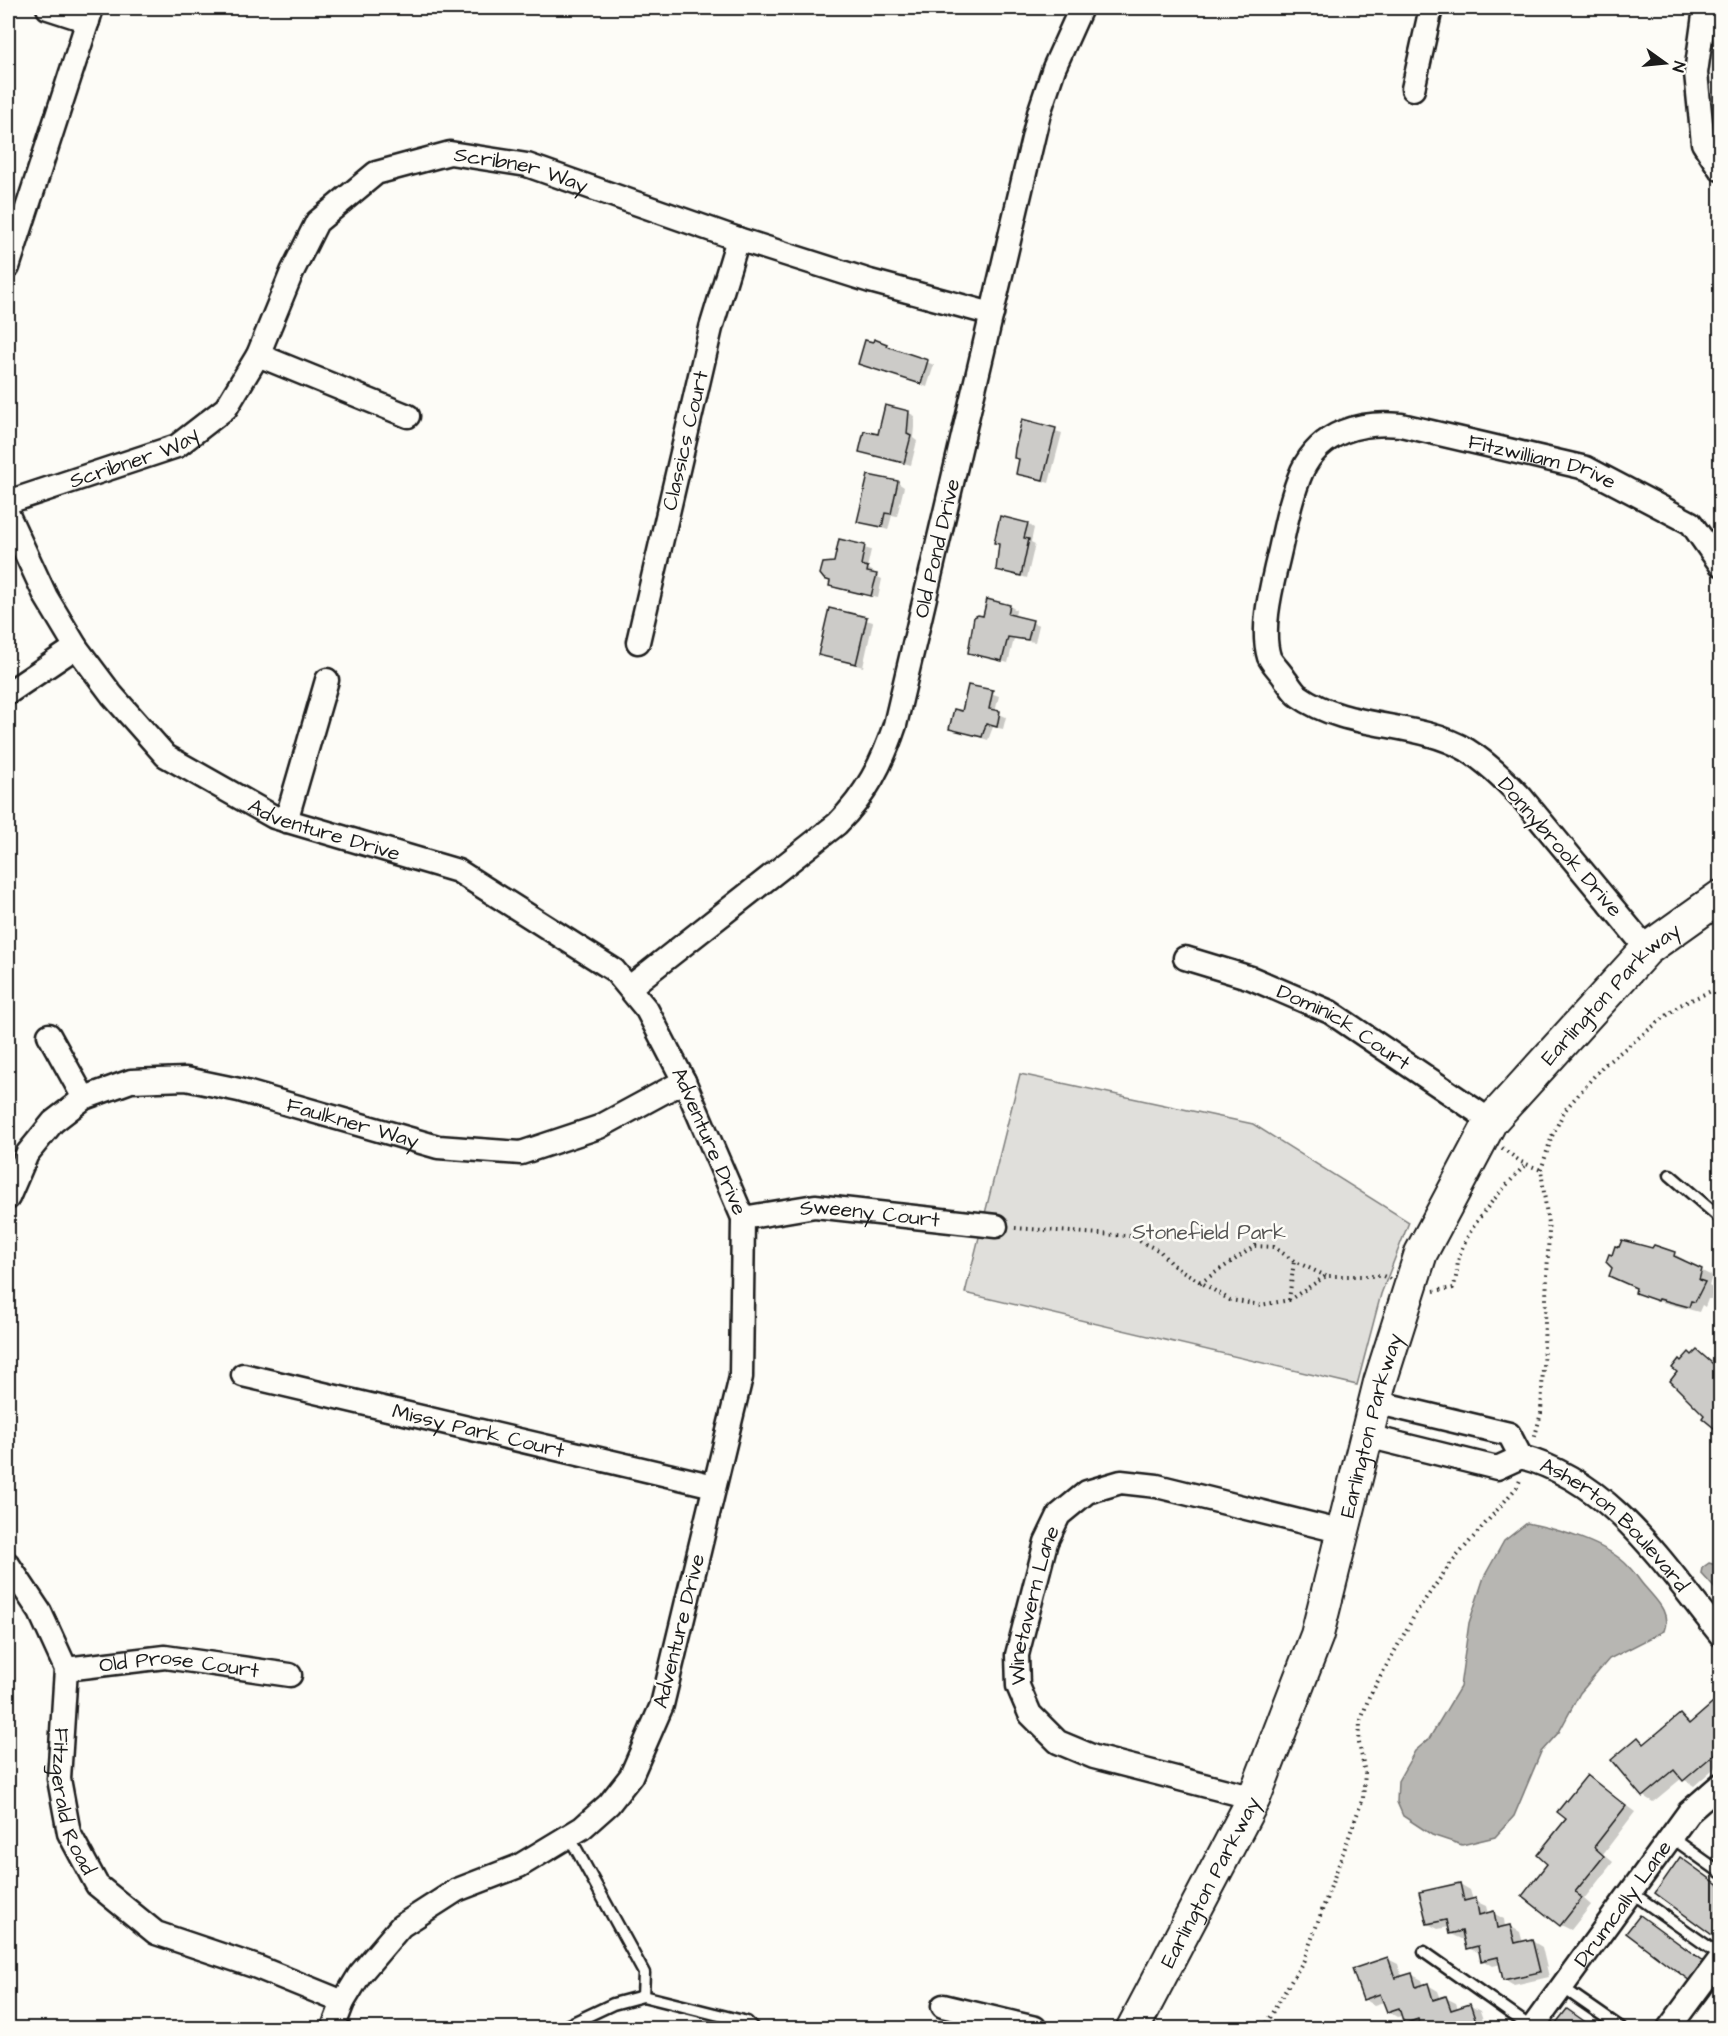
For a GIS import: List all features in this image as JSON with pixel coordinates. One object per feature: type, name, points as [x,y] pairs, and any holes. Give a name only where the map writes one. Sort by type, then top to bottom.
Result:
[{"type":"street","points":[[8,267],[90,14],[48,8]]},
{"type":"street","name":"Old Pond Drive","points":[[630,987],[837,824],[857,804],[873,780],[895,725],[1040,113],[1054,68],[1081,8]]},
{"type":"street","points":[[1413,89],[1431,8]]},
{"type":"street","points":[[1705,8],[1696,73],[1703,143],[1720,170]]},
{"type":"street","name":"Scribner Way","points":[[8,502],[177,446],[226,408],[258,355],[292,272],[317,222],[376,173],[450,153],[527,165],[738,239],[870,281],[992,314]]},
{"type":"street","name":"Classics Court","points":[[638,642],[711,328],[738,239]]},
{"type":"street","points":[[258,355],[408,416]]},
{"type":"street","name":"Fitzwilliam Drive","points":[[1335,435],[1356,426],[1380,423],[1401,425],[1587,468],[1691,524],[1720,564]]},
{"type":"street","name":"Donnybrook Drive","points":[[1335,435],[1317,448],[1295,487],[1266,609],[1269,657],[1298,696],[1337,714],[1423,734],[1466,750],[1503,778],[1647,949]]},
{"type":"street","name":"Adventure Drive","points":[[8,515],[46,597],[76,647],[112,695],[166,756],[286,821],[458,871],[614,969],[647,1010],[684,1081],[743,1218],[741,1377],[662,1706],[631,1776],[609,1804],[569,1836],[519,1866],[457,1890],[421,1911],[384,1943],[343,2002],[333,2028]]},
{"type":"street","points":[[8,693],[76,647]]},
{"type":"street","points":[[286,821],[327,680]]},
{"type":"street","name":"Earlington Parkway","points":[[1133,2028],[1254,1798],[1317,1635],[1375,1402],[1421,1253],[1487,1128],[1647,949],[1720,897]]},
{"type":"street","name":"Dominick Court","points":[[1185,958],[1251,978],[1330,1012],[1487,1128]]},
{"type":"street","points":[[8,1198],[27,1154],[53,1122],[84,1098],[49,1035]]},
{"type":"street","name":"Faulkner Way","points":[[84,1098],[131,1081],[186,1079],[239,1090],[438,1147],[521,1153],[599,1127],[684,1081]]},
{"type":"street","name":"Sweeny Court","points":[[743,1218],[814,1206],[996,1226]]},
{"type":"street","name":"Missy Park Court","points":[[243,1375],[714,1486]]},
{"type":"street","name":"Asherton Boulevard","points":[[1375,1402],[1509,1434],[1524,1458]]},
{"type":"street","name":"Asherton Boulevard","points":[[1367,1436],[1497,1468],[1524,1458],[1554,1468],[1583,1484],[1616,1509],[1720,1634]]},
{"type":"street","name":"Winetavern Lane","points":[[1254,1798],[1095,1757],[1058,1742],[1030,1714],[1018,1686],[1017,1655],[1046,1542],[1059,1515],[1087,1492],[1121,1482],[1157,1486],[1343,1532]]},
{"type":"street","name":"Fitzgerald Road","points":[[8,1564],[40,1612],[66,1669],[59,1779],[69,1833],[97,1884],[156,1933],[257,1967],[343,2002]]},
{"type":"street","name":"Old Prose Court","points":[[66,1669],[165,1657],[290,1675]]},
{"type":"street","name":"Drumcally Lane","points":[[1532,2028],[1689,1812],[1720,1785]]},
{"type":"street","points":[[1669,2028],[1720,1957]]},
{"type":"street","points":[[943,2006],[1035,2028]]},
{"type":"lane","points":[[1670,1175],[1720,1218]]},
{"type":"lane","points":[[569,1836],[644,1972],[643,1996]]},
{"type":"lane","points":[[1671,1837],[1720,1872]]},
{"type":"lane","points":[[1631,1892],[1720,1957]]},
{"type":"lane","points":[[1424,1952],[1532,2028]]},
{"type":"lane","points":[[1562,1987],[1621,2028]]},
{"type":"lane","points":[[562,2028],[613,2004],[643,1996],[747,2022],[753,2028]]},
{"type":"path","points":[[1263,2028],[1304,1960],[1363,1798],[1365,1773],[1359,1743],[1360,1723],[1369,1697],[1417,1611],[1451,1563],[1517,1487],[1524,1458],[1541,1413],[1548,1231],[1541,1170],[1552,1136],[1565,1110],[1604,1066],[1680,1005],[1720,987]]},
{"type":"path","points":[[1487,1128],[1526,1164],[1541,1170]]},
{"type":"path","points":[[1200,1283],[1255,1246],[1274,1247],[1294,1261],[1326,1276],[1383,1276],[1410,1288],[1441,1292],[1453,1288],[1460,1253],[1471,1232],[1491,1202],[1526,1164]]},
{"type":"path","points":[[996,1226],[1129,1236],[1160,1251],[1171,1264],[1230,1300],[1261,1305],[1289,1300],[1326,1276]]},
{"type":"path","points":[[1289,1300],[1294,1261]]},
{"type":"green space","name":"Stonefield Park","points":[[1020,1074],[1253,1124],[1409,1222],[1381,1294],[1357,1385],[965,1293]]},
{"type":"shaded area","points":[[1527,1523],[1581,1538],[1608,1550],[1619,1558],[1658,1603],[1664,1613],[1666,1625],[1664,1631],[1609,1659],[1580,1693],[1559,1732],[1541,1752],[1514,1816],[1495,1837],[1462,1845],[1432,1835],[1403,1816],[1397,1802],[1398,1781],[1415,1751],[1429,1739],[1460,1687],[1469,1623],[1484,1577],[1504,1541]]},
{"type":"shaded area","points":[[1709,1563],[1720,1566],[1720,1594],[1701,1573],[1702,1568]]},
{"type":"building","points":[[874,339],[887,344],[886,346],[928,360],[921,384],[858,364],[865,340],[873,342]]},
{"type":"building","points":[[885,405],[909,411],[907,434],[911,436],[904,463],[859,452],[864,431],[878,434]]},
{"type":"building","points":[[1022,419],[1056,428],[1043,480],[1016,474],[1019,459],[1014,458]]},
{"type":"building","points":[[868,475],[898,481],[891,514],[885,513],[882,527],[857,522]]},
{"type":"building","points":[[1000,516],[1028,523],[1024,538],[1029,539],[1021,576],[996,570],[999,544],[994,543]]},
{"type":"building","points":[[839,539],[865,545],[861,565],[868,567],[867,572],[877,574],[871,596],[829,586],[830,581],[824,579],[820,574],[823,563],[834,562]]},
{"type":"building","points":[[987,599],[1010,605],[1008,614],[1033,620],[1028,640],[1008,637],[1002,661],[968,653],[974,617],[983,616]]},
{"type":"building","points":[[829,608],[867,617],[856,664],[818,655]]},
{"type":"building","points":[[968,685],[993,690],[989,709],[1000,711],[997,727],[986,724],[982,737],[949,729],[954,709],[962,711]]},
{"type":"building","points":[[1622,1240],[1652,1248],[1654,1245],[1675,1252],[1674,1256],[1702,1269],[1699,1280],[1705,1282],[1695,1302],[1691,1301],[1689,1307],[1659,1299],[1658,1301],[1635,1293],[1636,1288],[1609,1276],[1612,1268],[1606,1262],[1609,1254],[1612,1255],[1615,1246],[1619,1247]]},
{"type":"building","points":[[1697,1350],[1720,1370],[1720,1433],[1702,1418],[1704,1415],[1670,1381],[1677,1372],[1672,1368],[1679,1359],[1681,1361],[1689,1352],[1692,1355]]},
{"type":"building","points":[[1720,1697],[1720,1754],[1718,1751],[1683,1781],[1674,1770],[1642,1797],[1611,1760],[1638,1737],[1644,1744],[1680,1714],[1689,1724]]},
{"type":"building","points":[[1587,1775],[1626,1806],[1594,1847],[1604,1856],[1575,1892],[1582,1898],[1560,1926],[1522,1896],[1547,1864],[1537,1855],[1566,1819],[1557,1812]]},
{"type":"building","points":[[1680,1857],[1720,1886],[1719,1940],[1655,1893]]},
{"type":"building","points":[[1460,1883],[1464,1901],[1476,1898],[1479,1915],[1494,1911],[1497,1928],[1510,1925],[1515,1943],[1532,1939],[1540,1972],[1503,1980],[1498,1957],[1481,1961],[1478,1946],[1466,1949],[1462,1931],[1449,1934],[1446,1920],[1427,1924],[1419,1892]]},
{"type":"building","points":[[1640,1915],[1704,1962],[1690,1981],[1626,1933]]},
{"type":"building","points":[[1388,1957],[1395,1978],[1412,1973],[1416,1987],[1428,1983],[1433,2000],[1446,1996],[1451,2010],[1470,2004],[1478,2028],[1421,2028],[1418,2019],[1404,2024],[1399,2008],[1387,2012],[1380,1994],[1363,2000],[1352,1969]]},
{"type":"building","points":[[1567,2009],[1594,2028],[1552,2028]]}]
